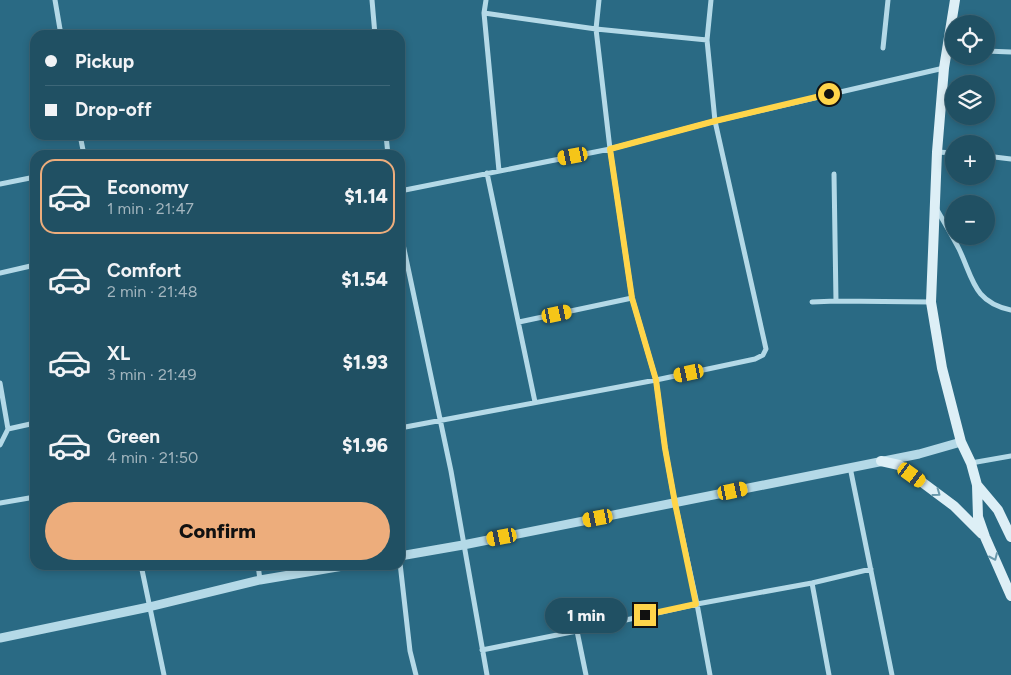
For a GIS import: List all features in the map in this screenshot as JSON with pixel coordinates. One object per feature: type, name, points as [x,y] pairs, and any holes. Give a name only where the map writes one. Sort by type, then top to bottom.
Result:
[{"type":"main road","points":[[954,15],[955,0]]},
{"type":"main road","points":[[945,65],[937,152],[931,302],[942,368],[961,442],[971,463],[977,485],[978,517],[1011,596]]},
{"type":"main road","points":[[881,461],[899,465],[954,506],[985,537]]},
{"type":"main road","points":[[977,485],[998,510],[1011,538]]},
{"type":"street","points":[[55,0],[61,30]]},
{"type":"street","points":[[372,0],[375,30]]},
{"type":"street","points":[[486,0],[484,13],[499,171]]},
{"type":"street","points":[[600,0],[596,29],[610,149],[632,298],[656,380],[675,503],[710,675]]},
{"type":"street","points":[[405,427],[656,380],[755,359],[763,355],[766,349],[715,121],[707,40],[711,0]]},
{"type":"street","points":[[883,48],[888,0]]},
{"type":"street","points":[[484,13],[596,29],[707,40]]},
{"type":"street","points":[[995,51],[1011,52]]},
{"type":"street","points":[[405,190],[610,149],[715,121],[944,68]]},
{"type":"street","points":[[937,152],[945,152]]},
{"type":"street","points":[[995,157],[1011,158]]},
{"type":"street","points":[[487,173],[535,402]]},
{"type":"street","points":[[834,174],[836,301]]},
{"type":"street","points":[[0,184],[30,178]]},
{"type":"street","points":[[935,205],[959,250],[976,288],[988,302],[1011,310]]},
{"type":"street","points":[[405,254],[452,471],[463,545],[487,675]]},
{"type":"street","points":[[0,273],[30,266]]},
{"type":"street","points":[[519,322],[632,298]]},
{"type":"street","points":[[812,302],[931,302]]},
{"type":"street","points":[[0,383],[8,429],[0,445]]},
{"type":"street","points":[[8,429],[30,423]]},
{"type":"street","points":[[405,555],[919,454],[961,442]]},
{"type":"street","points":[[971,463],[1011,456]]},
{"type":"street","points":[[850,467],[892,675]]},
{"type":"street","points":[[1,502],[30,498]]},
{"type":"street","points":[[482,650],[696,604],[812,583],[871,569]]},
{"type":"street","points":[[141,570],[164,675]]},
{"type":"street","points":[[259,570],[260,580]]},
{"type":"street","points":[[0,638],[149,607],[260,580],[319,570]]},
{"type":"street","points":[[401,570],[410,650],[416,675]]},
{"type":"street","points":[[812,583],[828,675]]},
{"type":"street","points":[[577,631],[586,675]]},
{"type":"route","points":[[645,615],[696,604],[665,448],[656,380],[632,298],[610,149],[715,121],[829,94]]}]
